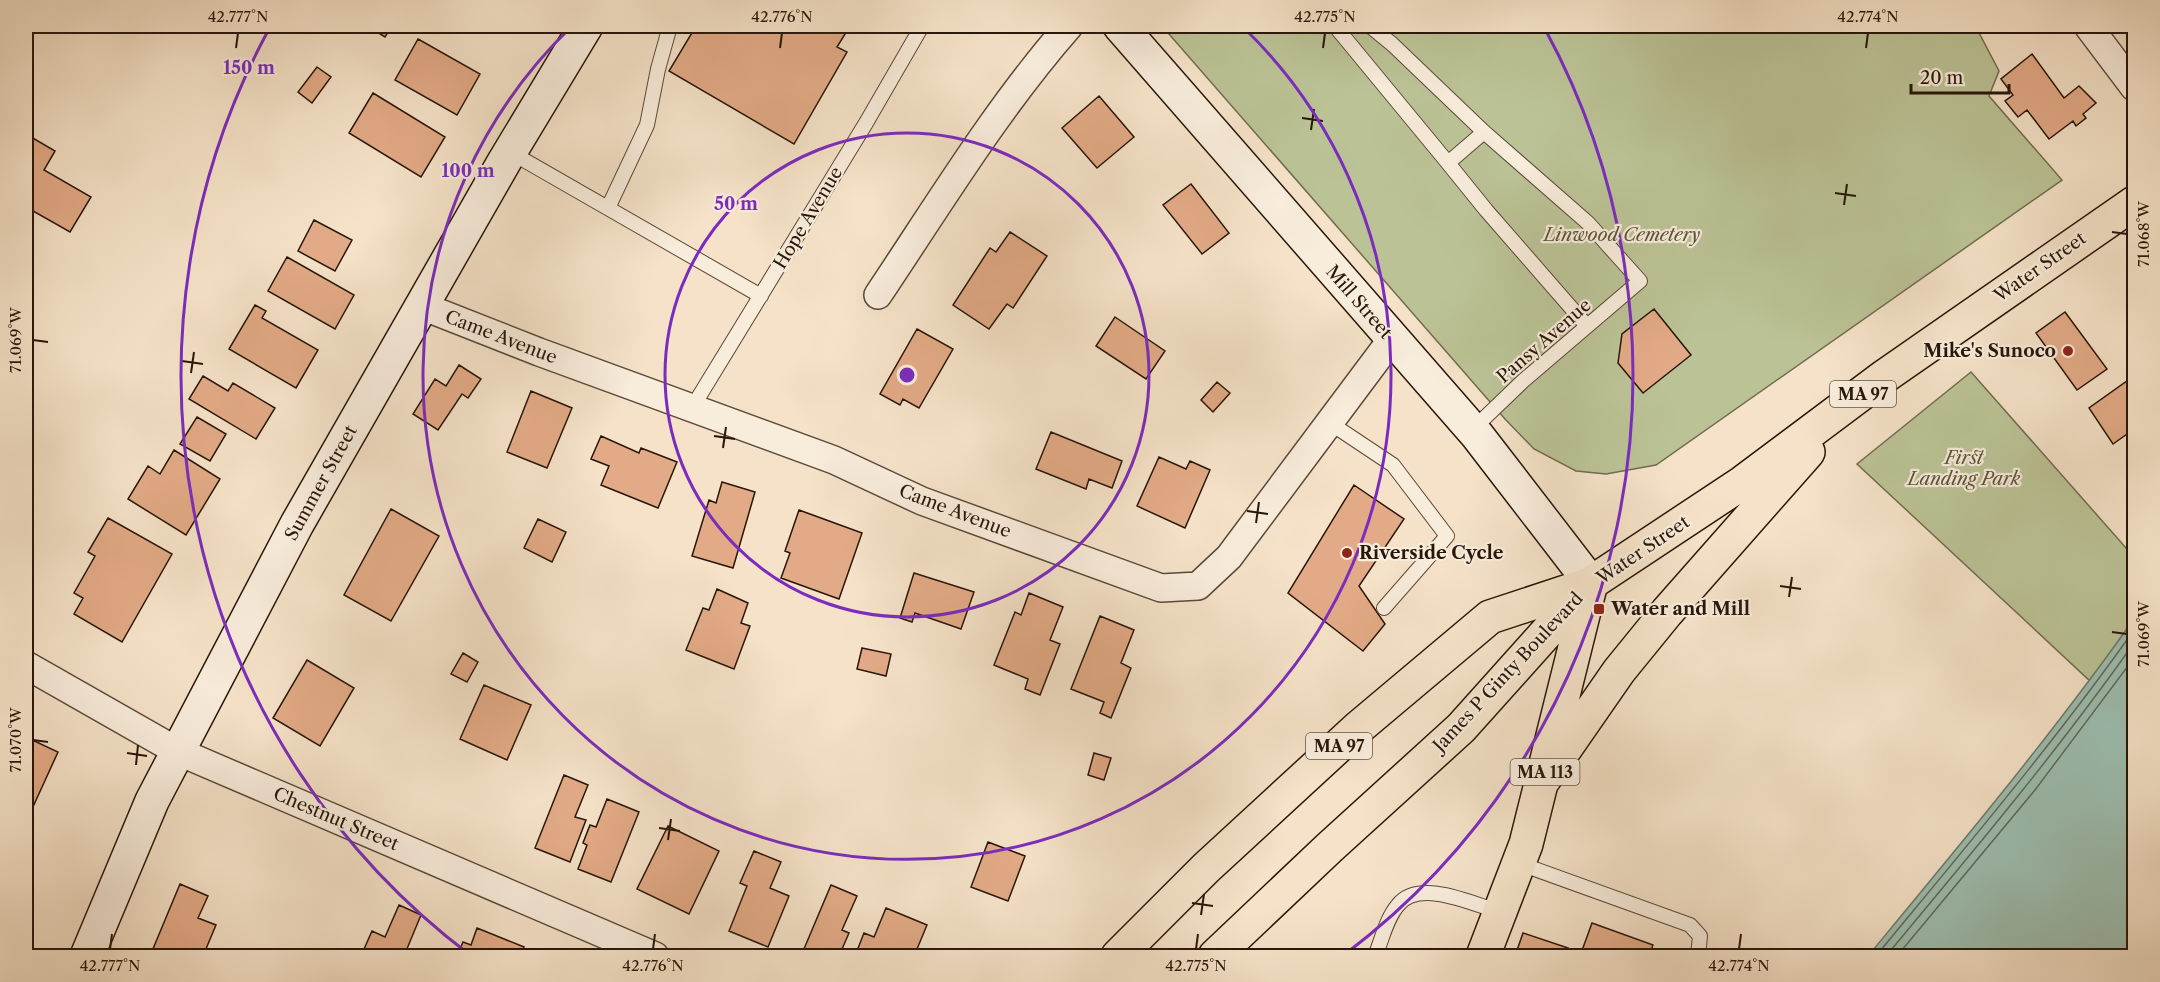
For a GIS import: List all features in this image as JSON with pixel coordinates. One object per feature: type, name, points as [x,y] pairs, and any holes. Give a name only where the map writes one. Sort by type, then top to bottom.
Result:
[{"type":"main road","name":"Summer Street","points":[[87,957],[152,801],[297,524],[510,152],[586,26]]},
{"type":"main road","name":"Mill Street","points":[[1120,26],[1472,430],[1592,583]]},
{"type":"main road","name":"Water Street","points":[[1483,957],[1518,863],[1542,782],[1592,583],[1742,483],[1885,376],[2134,203]]},
{"type":"main road","name":"Water Street","points":[[1542,782],[1619,671],[1667,612],[1766,498],[1860,396]]},
{"type":"main road","name":"James P Ginty Boulevard","points":[[1118,957],[1206,868],[1358,728],[1491,617],[1592,583]]},
{"type":"main road","name":"James P Ginty Boulevard","points":[[1215,957],[1329,848],[1461,728],[1592,583]]},
{"type":"street","points":[[878,295],[1039,60],[1069,26]]},
{"type":"street","points":[[2088,26],[2134,87]]},
{"type":"street","name":"Came Avenue","points":[[422,306],[539,352],[834,460],[922,501],[1161,588],[1198,586],[1221,564],[1392,339]]},
{"type":"street","name":"Chestnut Street","points":[[26,665],[177,750],[655,957]]},
{"type":"lane","points":[[608,208],[647,126],[658,69],[670,26]]},
{"type":"lane","name":"Hope Avenue","points":[[692,408],[866,123],[922,26]]},
{"type":"lane","points":[[1335,26],[1486,210],[1587,326]]},
{"type":"lane","points":[[1370,26],[1484,132],[1448,163]]},
{"type":"lane","name":"Pansy Avenue","points":[[1472,430],[1523,381],[1640,281],[1588,223],[1484,132]]},
{"type":"lane","points":[[510,152],[760,296]]},
{"type":"lane","points":[[1330,423],[1394,465],[1447,536],[1384,608]]},
{"type":"lane","points":[[1518,863],[1689,925],[1700,936],[1698,957]]},
{"type":"lane","points":[[1375,957],[1391,914],[1399,903],[1411,894],[1425,892],[1441,894],[1500,912]]},
{"type":"green space","name":"Linwood Cemetery","points":[[1162,26],[1949,26],[1978,31],[1999,71],[1989,96],[2062,180],[1656,465],[1606,474],[1576,471],[1534,449],[1505,419]]},
{"type":"green space","name":"First Landing Park","points":[[1971,372],[2134,557],[2134,619],[2090,681],[1857,464]]},
{"type":"water","points":[[2134,619],[2134,956],[1868,956],[2037,748]]},
{"type":"building","points":[[367,26],[392,26],[385,37]]},
{"type":"building","points":[[696,26],[850,26],[837,47],[847,52],[794,144],[669,71]]},
{"type":"building","points":[[418,39],[480,74],[457,115],[395,80]]},
{"type":"building","points":[[2032,54],[2064,98],[2079,86],[2096,103],[2083,114],[2086,118],[2076,126],[2073,121],[2049,139],[2027,110],[2018,117],[2005,101],[2013,95],[2001,79]]},
{"type":"building","points":[[317,67],[331,77],[312,103],[298,92]]},
{"type":"building","points":[[373,93],[445,137],[421,177],[349,133]]},
{"type":"building","points":[[1099,96],[1134,137],[1097,168],[1062,128]]},
{"type":"building","points":[[26,134],[55,151],[44,170],[91,197],[70,232],[26,207]]},
{"type":"building","points":[[1191,184],[1229,233],[1202,254],[1163,205]]},
{"type":"building","points":[[314,220],[352,240],[335,271],[298,251]]},
{"type":"building","points":[[1010,232],[1047,256],[1013,308],[1007,304],[989,329],[953,305],[990,248],[996,252]]},
{"type":"building","points":[[287,257],[354,295],[335,329],[268,291]]},
{"type":"building","points":[[255,305],[266,311],[262,318],[318,350],[296,388],[229,349]]},
{"type":"building","points":[[1654,309],[1691,355],[1643,393],[1618,363],[1622,334]]},
{"type":"building","points":[[2065,312],[2107,369],[2077,390],[2036,333]]},
{"type":"building","points":[[1115,317],[1165,351],[1146,379],[1096,346]]},
{"type":"building","points":[[917,329],[953,349],[919,408],[903,399],[900,405],[880,394]]},
{"type":"building","points":[[459,365],[481,379],[468,398],[462,394],[438,430],[413,414],[435,379],[446,386]]},
{"type":"building","points":[[203,376],[228,391],[233,383],[275,408],[256,439],[189,399]]},
{"type":"building","points":[[2134,376],[2134,429],[2113,444],[2089,408]]},
{"type":"building","points":[[1217,382],[1230,393],[1213,412],[1201,400]]},
{"type":"building","points":[[531,391],[572,408],[547,468],[507,452]]},
{"type":"building","points":[[197,417],[226,434],[210,461],[180,444]]},
{"type":"building","points":[[1051,432],[1122,461],[1112,488],[1089,479],[1086,489],[1036,469]]},
{"type":"building","points":[[601,436],[639,453],[641,448],[677,462],[658,508],[601,485],[609,466],[591,459]]},
{"type":"building","points":[[174,450],[220,479],[186,535],[128,499],[148,466],[160,474]]},
{"type":"building","points":[[1159,457],[1186,469],[1190,461],[1210,470],[1185,528],[1137,506]]},
{"type":"building","points":[[722,482],[755,492],[733,568],[692,556],[709,500],[716,503]]},
{"type":"building","name":"Riverside Cycle","points":[[1354,485],[1404,519],[1359,586],[1385,624],[1363,651],[1288,593]]},
{"type":"building","points":[[391,509],[439,536],[391,621],[344,595]]},
{"type":"building","points":[[799,510],[862,533],[839,599],[781,578],[790,553],[785,551]]},
{"type":"building","points":[[108,518],[172,554],[122,642],[74,614],[83,598],[74,593],[95,556],[88,552]]},
{"type":"building","points":[[538,519],[566,532],[552,562],[524,548]]},
{"type":"building","points":[[914,573],[974,592],[961,629],[915,613],[912,622],[900,618]]},
{"type":"building","points":[[717,589],[748,603],[741,623],[750,626],[734,669],[686,650],[703,608],[709,610]]},
{"type":"building","points":[[1029,593],[1063,607],[1050,640],[1060,644],[1040,695],[1025,689],[1028,679],[994,665],[1015,612],[1021,615]]},
{"type":"building","points":[[1100,616],[1134,630],[1121,663],[1131,668],[1111,718],[1100,713],[1104,702],[1071,689]]},
{"type":"building","points":[[862,648],[891,654],[886,676],[857,669]]},
{"type":"building","points":[[463,653],[478,662],[467,682],[451,674]]},
{"type":"building","points":[[307,660],[354,688],[320,746],[273,718]]},
{"type":"building","points":[[484,685],[531,705],[507,760],[460,739]]},
{"type":"building","points":[[26,737],[58,752],[32,809],[26,806]]},
{"type":"building","points":[[1094,753],[1111,758],[1104,780],[1088,775]]},
{"type":"building","points":[[564,775],[588,785],[575,817],[586,820],[570,862],[535,848]]},
{"type":"building","points":[[607,799],[639,812],[611,882],[578,869],[587,845],[583,843],[590,825],[596,827]]},
{"type":"building","points":[[668,826],[719,851],[689,914],[637,889]]},
{"type":"building","points":[[988,842],[1025,856],[1008,901],[971,887]]},
{"type":"building","points":[[754,851],[781,862],[770,888],[789,896],[768,947],[729,931],[747,886],[740,883]]},
{"type":"building","points":[[180,884],[208,896],[198,918],[216,925],[203,956],[150,956]]},
{"type":"building","points":[[831,885],[857,896],[842,930],[849,933],[839,956],[801,956]]},
{"type":"building","points":[[399,905],[421,915],[404,956],[361,956],[372,931],[385,937]]},
{"type":"building","points":[[886,908],[927,925],[917,949],[922,951],[919,956],[855,956],[864,933],[874,937]]},
{"type":"building","points":[[1592,923],[1653,945],[1649,956],[1580,956]]},
{"type":"building","points":[[477,928],[524,947],[520,956],[457,956],[463,942],[471,945]]},
{"type":"building","points":[[1523,933],[1568,948],[1565,956],[1515,956]]},
{"type":"place","name":"Mike's Sunoco","points":[[2068,351]]},
{"type":"place","name":"Riverside Cycle","points":[[1347,553]]},
{"type":"place","name":"Water and Mill","points":[[1599,609]]}]
